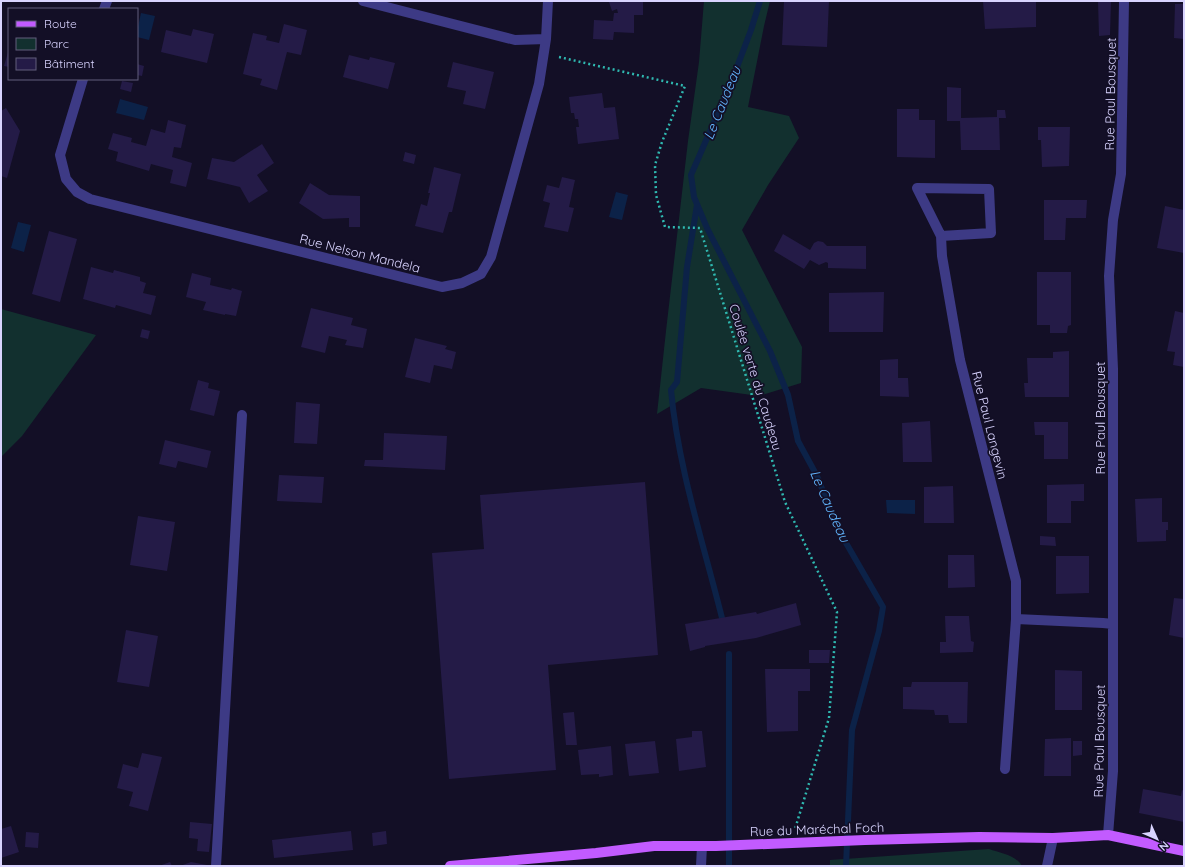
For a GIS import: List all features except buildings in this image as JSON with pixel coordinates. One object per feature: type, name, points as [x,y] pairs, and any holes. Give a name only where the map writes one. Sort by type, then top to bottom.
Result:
[{"type":"main road","name":"Rue du Maréchal Foch","points":[[450,866],[596,853],[654,846],[716,846],[979,837],[1053,838],[1108,835],[1184,851]]},
{"type":"street","points":[[363,1],[515,40],[546,40]]},
{"type":"street","name":"Rue Nelson Mandela","points":[[83,80],[60,155],[66,179],[77,192],[90,199],[442,287],[462,283],[481,274],[491,257],[539,84],[546,40],[548,1]]},
{"type":"street","name":"Rue Paul Bousquet","points":[[1108,835],[1113,771],[1113,369],[1109,276],[1113,220],[1121,174],[1124,1]]},
{"type":"street","name":"Rue Paul Langevin","points":[[941,236],[991,233],[989,189],[917,188],[941,236],[942,256],[960,360],[1016,581],[1016,620],[1005,769]]},
{"type":"street","points":[[216,866],[242,415]]},
{"type":"street","points":[[1016,620],[1113,624]]},
{"type":"street","points":[[1047,866],[1053,838]]},
{"type":"street","points":[[701,866],[702,846]]},
{"type":"path","name":"Coulée verte du Caudeau","points":[[544,54],[685,86],[662,142],[655,165],[656,195],[665,227],[700,228],[784,502],[838,612],[829,718],[791,843]]},
{"type":"green space","points":[[704,1],[770,1],[748,107],[789,116],[799,138],[768,185],[742,230],[802,347],[801,383],[759,396],[701,388],[657,414],[688,141],[699,62]]},
{"type":"green space","points":[[1,309],[96,335],[22,436],[1,457]]},
{"type":"green space","points":[[989,849],[1016,859],[1022,866],[830,866],[830,860]]},
{"type":"water","points":[[141,13],[155,16],[149,40],[138,37],[138,26]]},
{"type":"water","points":[[120,99],[148,107],[144,120],[116,113]]},
{"type":"water","points":[[616,192],[628,195],[622,220],[609,217]]},
{"type":"water","points":[[18,222],[31,225],[24,252],[11,248]]},
{"type":"water","points":[[886,500],[915,500],[915,514],[887,513]]},
{"type":"waterway","name":"Le Caudeau","points":[[760,1],[731,83],[691,175],[694,197],[707,228],[770,351],[788,395],[798,441],[817,476],[838,529],[883,607],[879,631],[852,730],[846,866]]},
{"type":"waterway","name":"Le Caudeau","points":[[697,205],[687,267],[677,382],[671,390],[674,419],[685,476],[722,618]]},
{"type":"waterway","name":"Le Caudeau","points":[[729,654],[729,866]]}]
